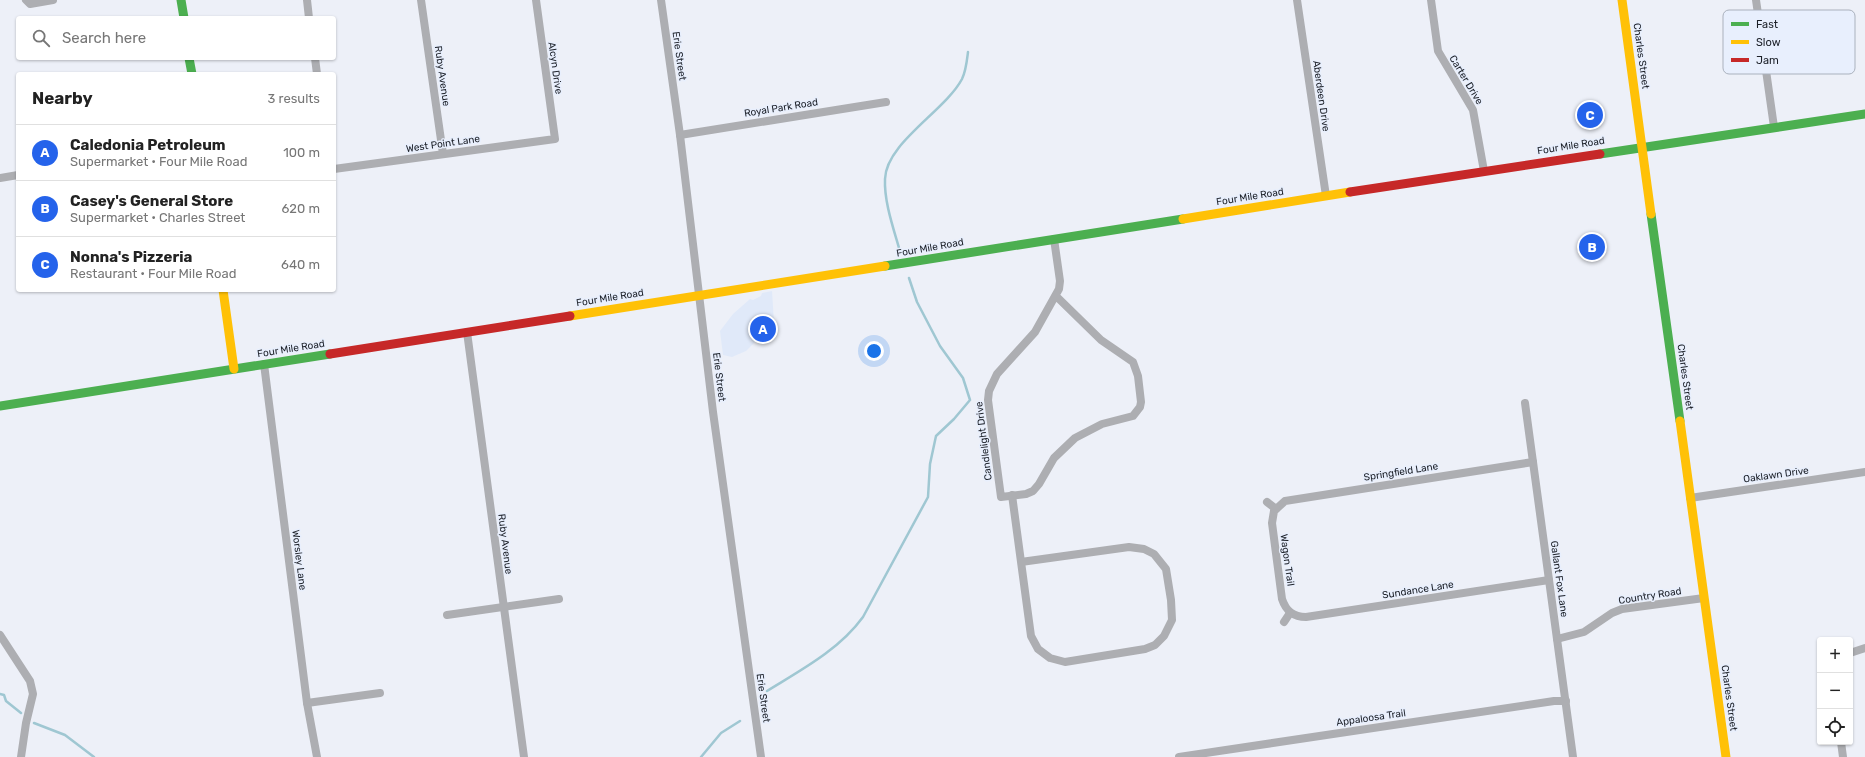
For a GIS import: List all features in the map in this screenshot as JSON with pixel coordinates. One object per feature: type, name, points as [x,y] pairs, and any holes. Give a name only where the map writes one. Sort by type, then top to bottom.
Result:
[{"type":"main road","points":[[182,0],[184,16]]},
{"type":"main road","name":"Charles Street","points":[[1622,0],[1726,757]]},
{"type":"main road","points":[[190,60],[192,72]]},
{"type":"main road","name":"Four Mile Road","points":[[0,406],[1484,170],[1865,114]]},
{"type":"main road","points":[[223,292],[234,369]]},
{"type":"street","points":[[26,0],[30,4],[53,0]]},
{"type":"street","points":[[307,0],[310,16]]},
{"type":"street","name":"Ruby Avenue","points":[[421,0],[443,154]]},
{"type":"street","name":"Alcyn Drive","points":[[536,0],[555,139]]},
{"type":"street","name":"Erie Street","points":[[661,0],[680,135],[698,295],[761,757]]},
{"type":"street","name":"Aberdeen Drive","points":[[1297,0],[1326,196]]},
{"type":"street","name":"Carter Drive","points":[[1431,0],[1438,51],[1473,110],[1484,170]]},
{"type":"street","points":[[1756,0],[1757,10]]},
{"type":"street","points":[[315,60],[317,72]]},
{"type":"street","points":[[1766,74],[1774,127]]},
{"type":"street","name":"Royal Park Road","points":[[680,135],[886,102]]},
{"type":"street","name":"West Point Lane","points":[[336,169],[555,139]]},
{"type":"street","points":[[0,178],[16,175]]},
{"type":"street","name":"Candlelight Drive","points":[[1012,495],[1001,497],[988,400],[989,391],[997,374],[1035,332],[1048,307],[1056,296],[1060,281],[1054,239]]},
{"type":"street","points":[[1021,562],[1129,547],[1149,551],[1159,559],[1166,569],[1172,612],[1170,626],[1160,641],[1146,649],[1065,662],[1050,658],[1038,649],[1031,636],[1021,562],[1012,495],[1026,494],[1033,491],[1039,484],[1054,458],[1075,438],[1102,424],[1127,418],[1137,412],[1142,402],[1136,369],[1133,362],[1101,340],[1056,296]]},
{"type":"street","name":"Ruby Avenue","points":[[467,332],[524,757]]},
{"type":"street","name":"Worsley Lane","points":[[264,364],[307,703],[317,757]]},
{"type":"street","name":"Gallant Fox Lane","points":[[1524,403],[1573,757]]},
{"type":"street","name":"Springfield Lane","points":[[1276,509],[1285,501],[1290,500],[1533,462]]},
{"type":"street","name":"Oaklawn Drive","points":[[1690,498],[1865,472]]},
{"type":"street","points":[[1267,502],[1276,509]]},
{"type":"street","name":"Wagon Trail","points":[[1276,509],[1272,523],[1280,584],[1284,605],[1290,613]]},
{"type":"street","name":"Sundance Lane","points":[[1290,613],[1300,617],[1306,617],[1549,580]]},
{"type":"street","name":"Country Road","points":[[1557,638],[1584,632],[1612,613],[1622,609],[1704,598]]},
{"type":"street","points":[[447,615],[559,599]]},
{"type":"street","points":[[1284,622],[1290,613]]},
{"type":"street","points":[[0,635],[30,681],[33,694],[26,723],[21,757]]},
{"type":"street","points":[[1853,652],[1865,648]]},
{"type":"street","points":[[307,703],[380,693]]},
{"type":"street","name":"Appaloosa Trail","points":[[1179,757],[1554,701],[1566,701]]},
{"type":"street","points":[[1841,745],[1843,757]]},
{"type":"shaded area","points":[[772,291],[774,323],[761,341],[755,342],[746,351],[732,357],[723,355],[720,331],[733,314],[750,299],[753,300],[761,296],[762,293]]},
{"type":"waterway","points":[[899,248],[889,214],[886,196],[885,179],[888,166],[895,153],[905,140],[954,91],[962,79],[968,52]]},
{"type":"waterway","points":[[767,691],[806,667],[843,640],[863,617],[928,497],[930,464],[936,436],[954,419],[970,400],[963,378],[940,346],[917,302],[909,278]]},
{"type":"waterway","points":[[0,694],[4,695],[6,701],[21,713]]},
{"type":"waterway","points":[[701,757],[721,733],[740,721]]},
{"type":"waterway","points":[[34,723],[65,735],[94,757]]},
{"type":"traffic: fast","points":[[181,0],[184,16]]},
{"type":"traffic: fast","points":[[189,60],[192,72]]},
{"type":"traffic: fast","points":[[1600,154],[1865,114]]},
{"type":"traffic: fast","points":[[1651,214],[1680,421]]},
{"type":"traffic: fast","points":[[885,266],[1183,219]]},
{"type":"traffic: fast","points":[[0,406],[330,354]]},
{"type":"traffic: slow","points":[[1622,0],[1651,214]]},
{"type":"traffic: slow","points":[[1183,219],[1350,192]]},
{"type":"traffic: slow","points":[[570,316],[885,266]]},
{"type":"traffic: slow","points":[[223,292],[234,369]]},
{"type":"traffic: slow","points":[[1680,421],[1726,757]]},
{"type":"traffic: jam","points":[[1350,192],[1600,154]]},
{"type":"traffic: jam","points":[[330,354],[570,316]]},
{"type":"place","name":"Nonna's Pizzeria","points":[[1590,115]]},
{"type":"place","name":"Casey's General Store","points":[[1592,247]]},
{"type":"place","name":"Caledonia Petroleum","points":[[763,329]]}]
